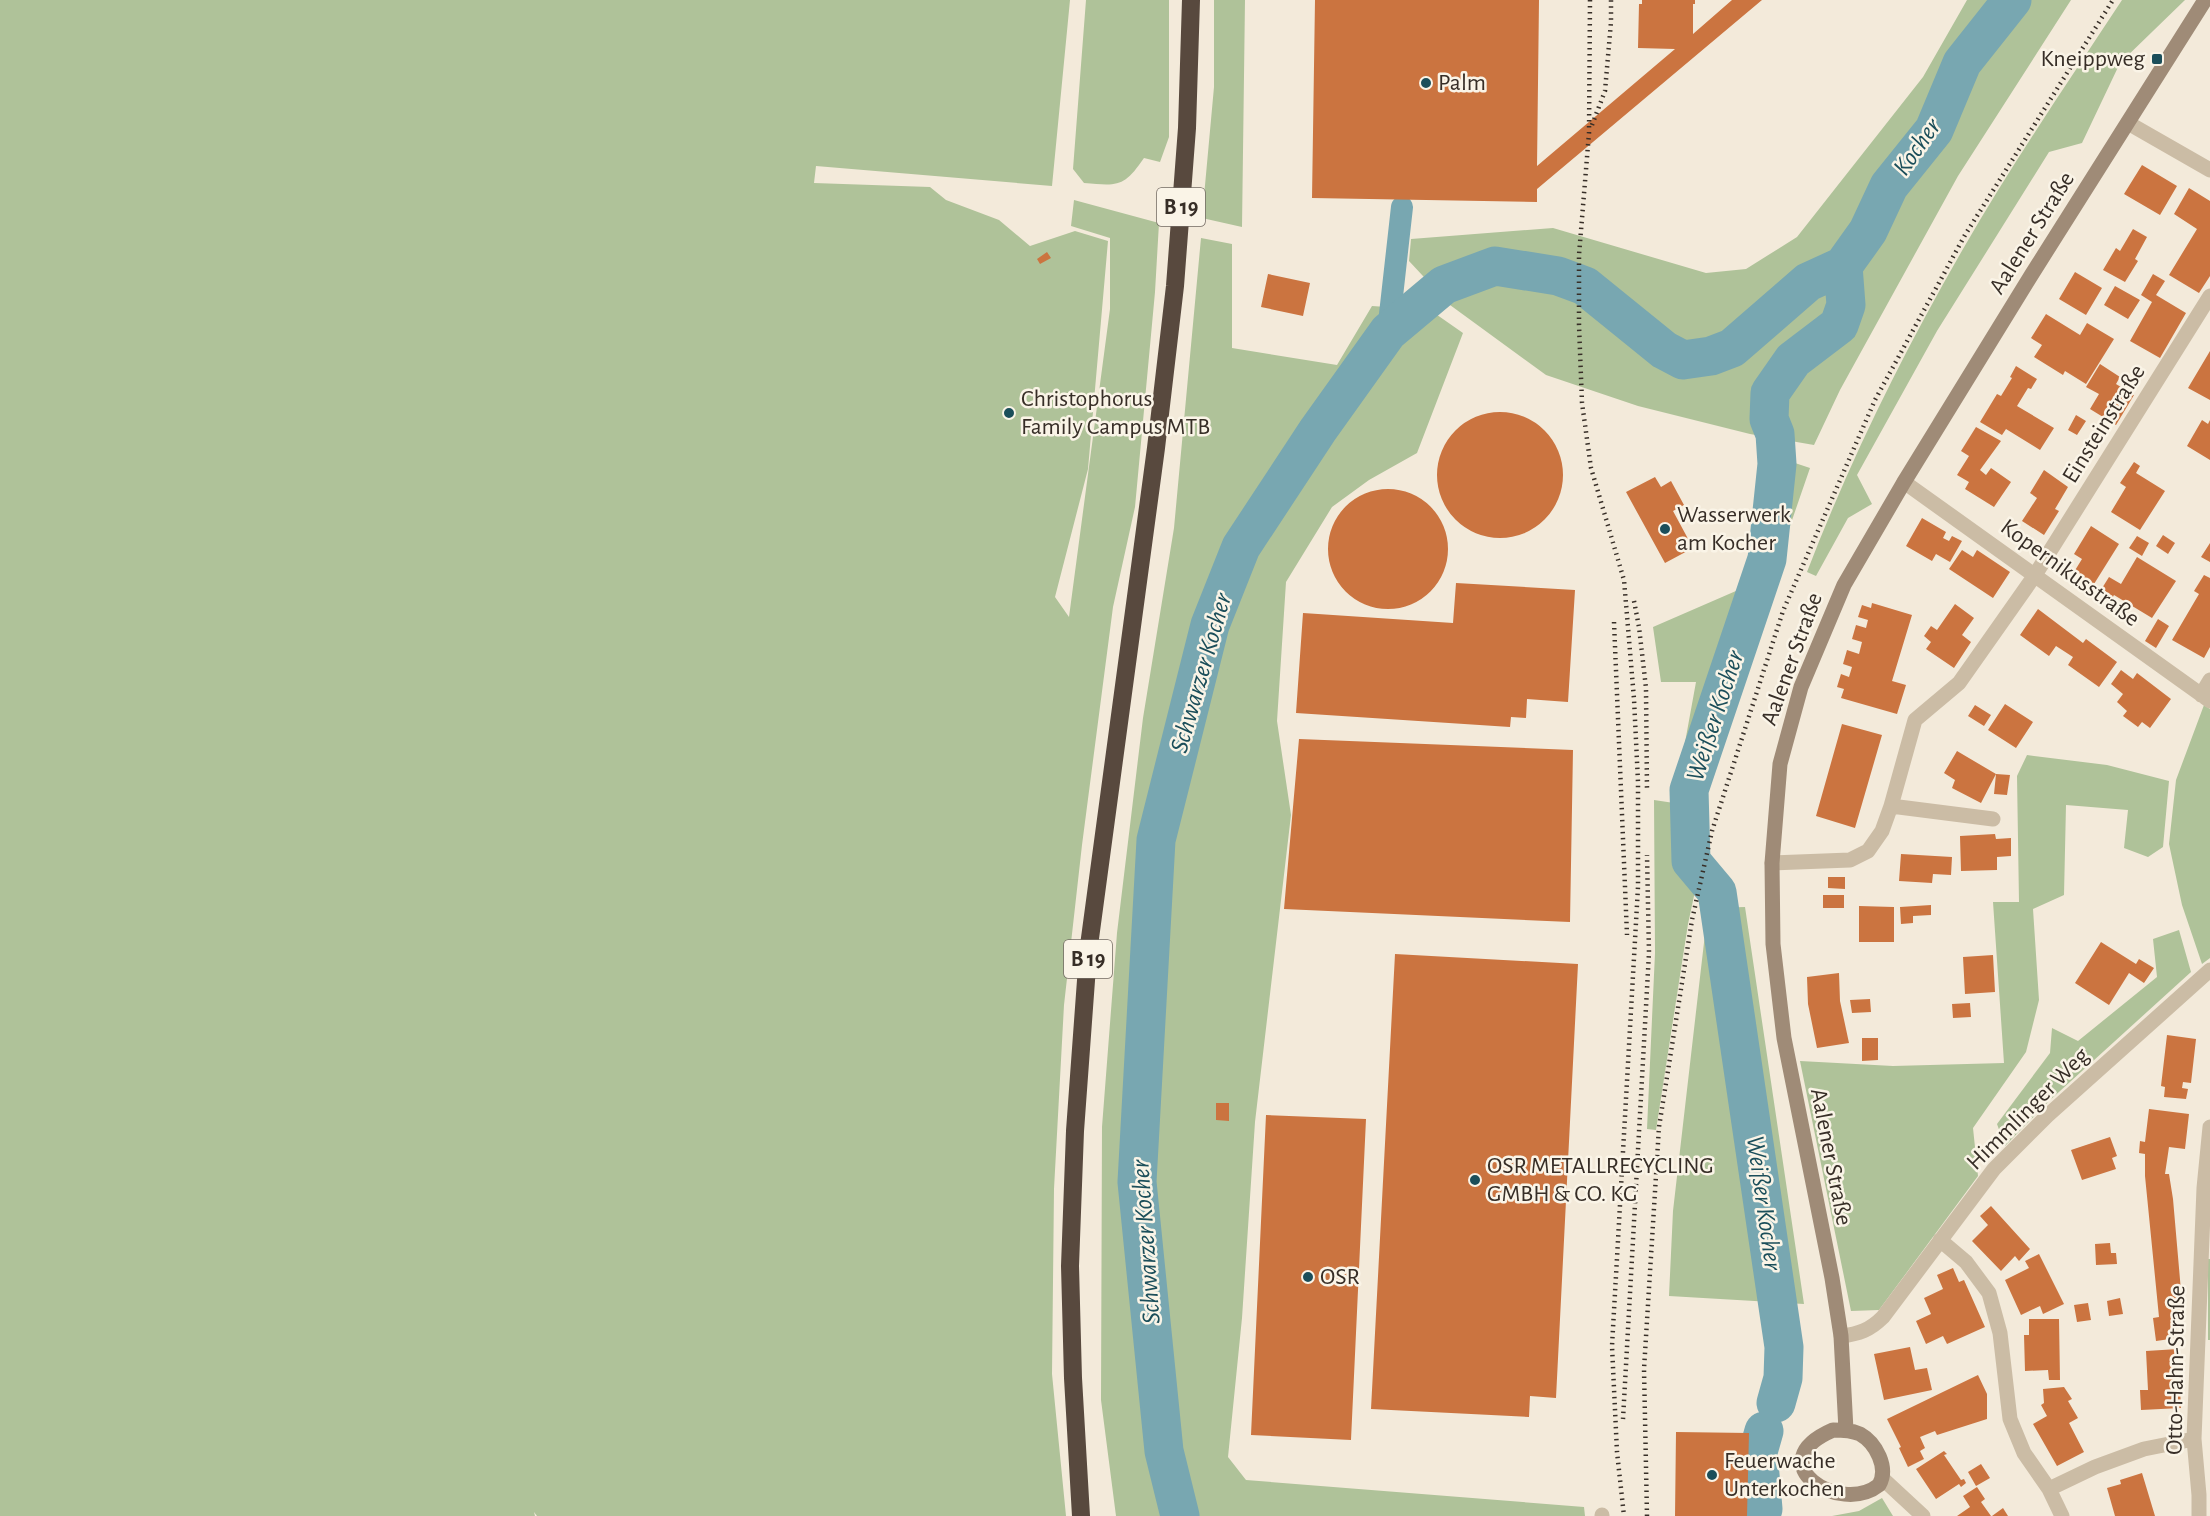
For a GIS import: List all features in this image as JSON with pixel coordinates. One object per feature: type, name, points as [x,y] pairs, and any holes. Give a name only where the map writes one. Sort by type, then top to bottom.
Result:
[{"type":"highway","name":"B 19","points":[[1081,1516],[1073,1378],[1071,1277],[1075,1131],[1088,953],[1153,471],[1175,286],[1187,129],[1191,0]]},
{"type":"street","name":"Aalener Straße","points":[[1846,1430],[1840,1336],[1832,1278],[1784,1038],[1773,944],[1772,863],[1780,764],[1801,687],[1844,585],[1904,482],[2032,274],[2205,0]]},
{"type":"street","points":[[2128,123],[2210,170]]},
{"type":"street","name":"Einsteinstraße","points":[[1772,863],[1850,860],[1868,851],[1882,831],[1891,806],[1915,720],[1959,683],[2035,575],[2210,297]]},
{"type":"street","name":"Kopernikusstraße","points":[[1904,482],[2205,698]]},
{"type":"street","points":[[2205,698],[2210,680]]},
{"type":"street","points":[[1891,806],[1993,819]]},
{"type":"street","name":"Himmlinger Weg","points":[[1840,1336],[1860,1333],[1873,1327],[1883,1317],[1994,1169],[2047,1116],[2210,971]]},
{"type":"street","name":"Otto-Hahn-Straße","points":[[2199,1516],[2194,1439],[2210,1127]]},
{"type":"street","points":[[1940,1240],[1966,1262],[1989,1293],[2000,1333],[2010,1419],[2024,1453],[2049,1489],[2062,1516]]},
{"type":"street","points":[[1824,1505],[1809,1493],[1804,1481],[1802,1468],[1804,1455],[1820,1436],[1833,1431],[1846,1430],[1859,1433],[1874,1446],[1882,1464],[1883,1479],[1868,1500],[1856,1507],[1843,1509]]},
{"type":"street","points":[[2049,1489],[2094,1467],[2144,1449],[2194,1439]]},
{"type":"street","points":[[1883,1479],[1923,1516]]},
{"type":"green space","points":[[0,0],[1070,0],[1052,186],[816,166],[814,183],[930,187],[946,200],[999,220],[1030,246],[1075,231],[1108,241],[1088,469],[1055,597],[1069,617],[1110,309],[1110,238],[1071,226],[1074,200],[1159,223],[1155,292],[1135,507],[1113,607],[1064,1005],[1054,1189],[1052,1374],[1066,1516],[537,1516],[534,1512],[535,1516],[0,1516]]},
{"type":"green space","points":[[1086,0],[1169,0],[1169,137],[1160,162],[1144,158],[1131,175],[1113,184],[1084,183],[1073,169]]},
{"type":"green space","points":[[1214,0],[1245,0],[1242,227],[1202,218],[1214,87]]},
{"type":"green space","points":[[1967,0],[2071,0],[1958,176],[1840,390],[1814,445],[1750,434],[1638,406],[1546,375],[1450,305],[1409,261],[1411,239],[1553,228],[1706,273],[1746,269],[1797,237],[1923,77]]},
{"type":"green space","points":[[2122,0],[2185,0],[2120,63],[2082,143],[2049,152],[1937,331],[1857,475],[1872,504],[1848,518],[1816,576],[1807,572],[1859,448],[1941,288],[2001,186]]},
{"type":"green space","points":[[1201,238],[1232,244],[1232,348],[1337,365],[1372,306],[1430,310],[1463,333],[1417,453],[1369,480],[1332,507],[1286,582],[1277,721],[1291,815],[1255,1122],[1242,1318],[1228,1457],[1246,1480],[1584,1507],[1585,1516],[1116,1516],[1101,1400],[1102,1127],[1117,933],[1143,718],[1174,528]]},
{"type":"green space","points":[[1786,460],[1810,468],[1751,639],[1745,642],[1717,719],[1711,757],[1701,796],[1707,835],[1688,924],[1656,1130],[1647,1129],[1655,953],[1654,800],[1674,803],[1696,682],[1661,682],[1653,627],[1752,584]]},
{"type":"green space","points":[[2204,705],[2210,709],[2210,958],[2202,964],[2182,905],[2169,844],[2176,780]]},
{"type":"green space","points":[[2027,755],[2107,765],[2169,781],[2163,847],[2148,857],[2124,848],[2128,810],[2066,805],[2064,895],[2033,909],[2039,1000],[2026,1052],[1973,1128],[1978,1176],[1879,1310],[1851,1311],[1800,1061],[1893,1066],[2004,1063],[1993,902],[2019,902],[2017,776]]},
{"type":"green space","points":[[1745,907],[1804,1304],[1669,1296],[1673,1211],[1708,908]]},
{"type":"green space","points":[[2179,930],[2191,972],[2049,1101],[2005,1146],[1997,1124],[2050,1053],[2052,1028],[2078,1041],[2157,977],[2153,939]]},
{"type":"green space","points":[[2208,1259],[2210,1259],[2210,1340],[2208,1340]]},
{"type":"green space","points":[[1882,1498],[1893,1516],[1832,1516],[1859,1511]]},
{"type":"building","name":"Palm","points":[[1315,0],[1539,0],[1537,166],[1675,49],[1638,48],[1639,4],[1642,4],[1642,0],[1695,0],[1693,34],[1732,0],[1762,0],[1537,189],[1537,202],[1312,198]]},
{"type":"building","points":[[2142,165],[2177,186],[2160,215],[2124,194]]},
{"type":"building","points":[[2189,188],[2210,201],[2210,276],[2199,293],[2169,275],[2197,229],[2174,214]]},
{"type":"building","points":[[2133,229],[2147,237],[2135,259],[2138,261],[2125,282],[2103,270],[2116,248],[2120,251]]},
{"type":"building","points":[[1047,252],[1051,258],[1040,264],[1037,259]]},
{"type":"building","points":[[2075,272],[2102,288],[2086,315],[2059,299]]},
{"type":"building","points":[[1268,274],[1310,283],[1303,316],[1261,307]]},
{"type":"building","points":[[2153,274],[2165,281],[2156,295],[2186,313],[2160,358],[2130,341],[2152,302],[2141,295]]},
{"type":"building","points":[[2115,286],[2140,300],[2128,319],[2104,305]]},
{"type":"building","points":[[2046,314],[2080,335],[2087,323],[2114,339],[2086,384],[2065,371],[2063,375],[2034,357],[2042,345],[2031,338]]},
{"type":"building","points":[[2210,351],[2210,400],[2188,388]]},
{"type":"building","points":[[2100,364],[2120,377],[2116,384],[2134,395],[2116,425],[2090,409],[2099,394],[2086,387]]},
{"type":"building","points":[[2016,366],[2037,379],[2031,389],[2028,388],[2017,406],[2054,428],[2040,450],[2006,429],[2002,435],[1980,422],[1997,394],[2001,396]]},
{"type":"building","points":[[1500,412],[1524,416],[1545,430],[1559,451],[1563,475],[1559,499],[1545,520],[1524,534],[1500,538],[1476,534],[1455,520],[1441,499],[1437,475],[1441,451],[1455,430],[1476,416]]},
{"type":"building","points":[[2076,415],[2086,421],[2077,435],[2068,430]]},
{"type":"building","points":[[2202,420],[2208,424],[2210,420],[2210,460],[2187,446]]},
{"type":"building","points":[[1976,427],[2001,441],[1980,470],[1986,475],[1991,468],[2011,482],[1994,507],[1965,489],[1969,482],[1957,475],[1969,456],[1961,451]]},
{"type":"building","points":[[2134,462],[2140,466],[2136,473],[2165,491],[2140,530],[2111,512],[2126,487],[2120,483]]},
{"type":"building","points":[[2044,470],[2068,487],[2055,509],[2059,511],[2044,535],[2022,521],[2037,498],[2030,493]]},
{"type":"building","name":"Wasserwerk am Kocher","points":[[1655,477],[1661,487],[1671,481],[1684,505],[1673,511],[1693,548],[1665,563],[1626,492]]},
{"type":"building","points":[[1388,489],[1411,494],[1430,507],[1443,526],[1448,549],[1443,572],[1430,591],[1411,604],[1388,609],[1365,604],[1346,591],[1333,572],[1328,549],[1333,526],[1346,507],[1365,494]]},
{"type":"building","points":[[1922,518],[1946,532],[1943,538],[1949,541],[1952,536],[1962,541],[1950,562],[1936,554],[1932,561],[1906,546]]},
{"type":"building","points":[[2091,526],[2119,544],[2094,584],[2074,572],[2082,559],[2074,554]]},
{"type":"building","points":[[2163,535],[2175,543],[2168,554],[2156,546]]},
{"type":"building","points":[[2137,536],[2149,543],[2142,556],[2129,548]]},
{"type":"building","points":[[2210,543],[2210,562],[2201,557]]},
{"type":"building","points":[[1962,550],[1973,557],[1977,550],[2010,572],[1993,598],[1949,569]]},
{"type":"building","points":[[2137,557],[2176,581],[2152,618],[2114,595],[2111,600],[2099,593],[2109,577],[2121,584]]},
{"type":"building","points":[[2204,575],[2210,578],[2210,647],[2204,658],[2172,640],[2199,594],[2194,591]]},
{"type":"building","points":[[1456,583],[1575,590],[1568,702],[1527,699],[1526,718],[1511,717],[1510,727],[1296,713],[1303,613],[1453,623]]},
{"type":"building","points":[[1872,603],[1912,615],[1892,681],[1906,685],[1897,714],[1841,698],[1844,689],[1837,687],[1841,674],[1849,677],[1852,667],[1843,664],[1847,650],[1859,654],[1862,642],[1852,639],[1856,625],[1866,628],[1868,620],[1858,617],[1862,605],[1871,608]]},
{"type":"building","points":[[1955,604],[1974,618],[1962,635],[1971,642],[1954,668],[1926,649],[1931,642],[1924,636],[1931,626],[1937,630]]},
{"type":"building","points":[[2038,609],[2083,643],[2086,639],[2117,662],[2099,687],[2068,665],[2073,657],[2056,646],[2049,656],[2020,635]]},
{"type":"building","points":[[2158,619],[2169,626],[2156,648],[2145,641]]},
{"type":"building","points":[[2121,670],[2133,679],[2137,673],[2171,699],[2150,728],[2142,722],[2138,727],[2123,716],[2127,711],[2117,702],[2123,694],[2111,684]]},
{"type":"building","points":[[2005,704],[2033,722],[2016,748],[1988,730]]},
{"type":"building","points":[[1975,705],[1991,715],[1984,726],[1968,716]]},
{"type":"building","points":[[1842,724],[1882,735],[1855,828],[1816,816]]},
{"type":"building","points":[[1299,739],[1573,750],[1570,922],[1284,909]]},
{"type":"building","points":[[1957,751],[1996,774],[1981,803],[1952,788],[1955,780],[1944,773]]},
{"type":"building","points":[[1996,774],[2010,775],[2007,795],[1994,794]]},
{"type":"building","points":[[1995,834],[1996,839],[2011,838],[2011,856],[1997,857],[1997,870],[1961,871],[1960,836]]},
{"type":"building","points":[[1901,854],[1952,857],[1951,875],[1933,874],[1932,883],[1899,881]]},
{"type":"building","points":[[1828,877],[1845,877],[1845,889],[1828,888]]},
{"type":"building","points":[[1823,895],[1844,895],[1844,908],[1823,908]]},
{"type":"building","points":[[1931,905],[1931,915],[1913,916],[1913,923],[1901,924],[1900,907]]},
{"type":"building","points":[[1859,906],[1894,907],[1894,942],[1859,942]]},
{"type":"building","points":[[2101,942],[2136,964],[2139,959],[2154,968],[2144,983],[2129,973],[2109,1005],[2075,983]]},
{"type":"building","name":"OSR METALLRECYCLING GMBH & CO. KG","points":[[1395,954],[1578,964],[1556,1398],[1530,1396],[1529,1417],[1371,1409]]},
{"type":"building","points":[[1993,955],[1995,992],[1965,994],[1963,957]]},
{"type":"building","points":[[1839,973],[1840,1001],[1849,1043],[1817,1048],[1808,1004],[1807,977]]},
{"type":"building","points":[[1870,999],[1871,1012],[1852,1013],[1850,1000]]},
{"type":"building","points":[[1970,1003],[1971,1017],[1953,1018],[1952,1004]]},
{"type":"building","points":[[2167,1035],[2196,1039],[2191,1083],[2183,1082],[2182,1088],[2188,1089],[2186,1099],[2164,1097],[2165,1087],[2161,1086]]},
{"type":"building","points":[[1862,1038],[1878,1038],[1878,1060],[1862,1061]]},
{"type":"building","points":[[1216,1103],[1229,1103],[1229,1121],[1216,1120]]},
{"type":"building","points":[[2149,1109],[2189,1114],[2185,1149],[2169,1147],[2165,1174],[2169,1174],[2173,1199],[2183,1314],[2175,1315],[2177,1338],[2156,1341],[2153,1318],[2159,1317],[2145,1176],[2145,1154],[2139,1153],[2140,1141],[2145,1142]]},
{"type":"building","name":"OSR","points":[[1266,1115],[1366,1119],[1351,1440],[1251,1435]]},
{"type":"building","points":[[2110,1137],[2117,1156],[2112,1158],[2116,1169],[2082,1180],[2071,1150]]},
{"type":"building","points":[[1991,1206],[2030,1249],[2019,1261],[2015,1256],[2001,1271],[1972,1241],[1988,1225],[1980,1216]]},
{"type":"building","points":[[2110,1243],[2111,1253],[2116,1253],[2117,1264],[2096,1265],[2095,1244]]},
{"type":"building","points":[[2039,1254],[2064,1304],[2043,1314],[2040,1306],[2021,1315],[2005,1280],[2029,1268],[2025,1261]]},
{"type":"building","points":[[1953,1268],[1959,1282],[1964,1280],[1985,1327],[1947,1344],[1943,1336],[1926,1344],[1916,1321],[1931,1314],[1924,1298],[1943,1289],[1937,1275]]},
{"type":"building","points":[[2120,1298],[2123,1314],[2109,1316],[2107,1301]]},
{"type":"building","points":[[2088,1303],[2091,1320],[2077,1322],[2074,1305]]},
{"type":"building","points":[[2029,1319],[2059,1319],[2060,1380],[2049,1380],[2048,1370],[2025,1371],[2024,1335],[2029,1335]]},
{"type":"building","points":[[1910,1347],[1915,1370],[1927,1368],[1932,1390],[1884,1400],[1874,1354]]},
{"type":"building","points":[[2178,1349],[2181,1408],[2141,1410],[2140,1390],[2148,1390],[2146,1351]]},
{"type":"building","points":[[1978,1375],[1987,1394],[1987,1419],[1937,1435],[1935,1431],[1920,1437],[1925,1448],[1920,1451],[1924,1459],[1908,1467],[1887,1419]]},
{"type":"building","points":[[2064,1387],[2072,1399],[2068,1401],[2078,1418],[2069,1423],[2084,1452],[2057,1466],[2033,1424],[2047,1416],[2041,1405],[2044,1403],[2043,1389]]},
{"type":"building","name":"Feuerwache Unterkochen","points":[[1676,1432],[1749,1433],[1747,1516],[1675,1516]]},
{"type":"building","points":[[1944,1451],[1947,1454],[1944,1455],[1961,1480],[1964,1479],[1966,1483],[1961,1487],[1959,1484],[1936,1499],[1916,1469]]},
{"type":"building","points":[[1981,1464],[1990,1478],[1976,1486],[1968,1472]]},
{"type":"building","points":[[2142,1473],[2155,1516],[2115,1516],[2107,1488],[2121,1484],[2120,1480]]},
{"type":"building","points":[[1977,1487],[1985,1499],[1981,1502],[1991,1516],[1957,1516],[1970,1507],[1963,1496]]},
{"type":"building","points":[[2003,1508],[2008,1516],[1992,1516]]},
{"type":"waterway","name":"Schwarzer Kocher","points":[[1180,1516],[1164,1451],[1137,1182],[1156,840],[1210,625],[1241,547],[1318,430],[1388,332],[1444,285],[1495,266],[1558,276],[1585,286],[1664,350],[1683,360],[1711,356],[1732,348],[1808,282],[1843,266],[1868,231],[1889,186],[1934,130],[1962,63],[2012,0]]},
{"type":"waterway","points":[[1388,332],[1402,207]]},
{"type":"waterway","name":"Weißer Kocher","points":[[1776,1403],[1783,1378],[1784,1347],[1717,892],[1691,861],[1689,790],[1767,559],[1777,464],[1775,434],[1769,419],[1770,393],[1793,360],[1839,325],[1846,305],[1843,266]]},
{"type":"waterway","name":"Weißer Kocher","points":[[1763,1509],[1758,1452],[1764,1431]]},
{"type":"railway","points":[[1590,0],[1589,133],[1579,255],[1582,403],[1591,468],[1624,580],[1638,782],[1638,887],[1612,1346],[1617,1452],[1624,1516]]},
{"type":"railway","points":[[1592,125],[1605,91],[1611,0]]},
{"type":"railway","points":[[1647,1516],[1644,1369],[1659,1127],[1692,920],[1712,831],[1783,611],[1875,400],[1965,235],[2113,0]]},
{"type":"railway","points":[[1634,601],[1646,688],[1647,792]]},
{"type":"railway","points":[[1614,622],[1627,935]]},
{"type":"railway","points":[[1623,1419],[1649,953],[1647,855]]},
{"type":"place","name":"Kneippweg","points":[[2157,59]]},
{"type":"place","name":"Palm","points":[[1426,83]]},
{"type":"place","name":"Christophorus Family Campus MTB","points":[[1009,413]]},
{"type":"place","name":"Wasserwerk am Kocher","points":[[1665,529]]},
{"type":"place","name":"OSR METALLRECYCLING GMBH & CO. KG","points":[[1475,1180]]},
{"type":"place","name":"OSR","points":[[1308,1277]]},
{"type":"place","name":"Feuerwache Unterkochen","points":[[1712,1475]]},
{"type":"water label","name":"Kocher","points":[[1917,147]]}]
